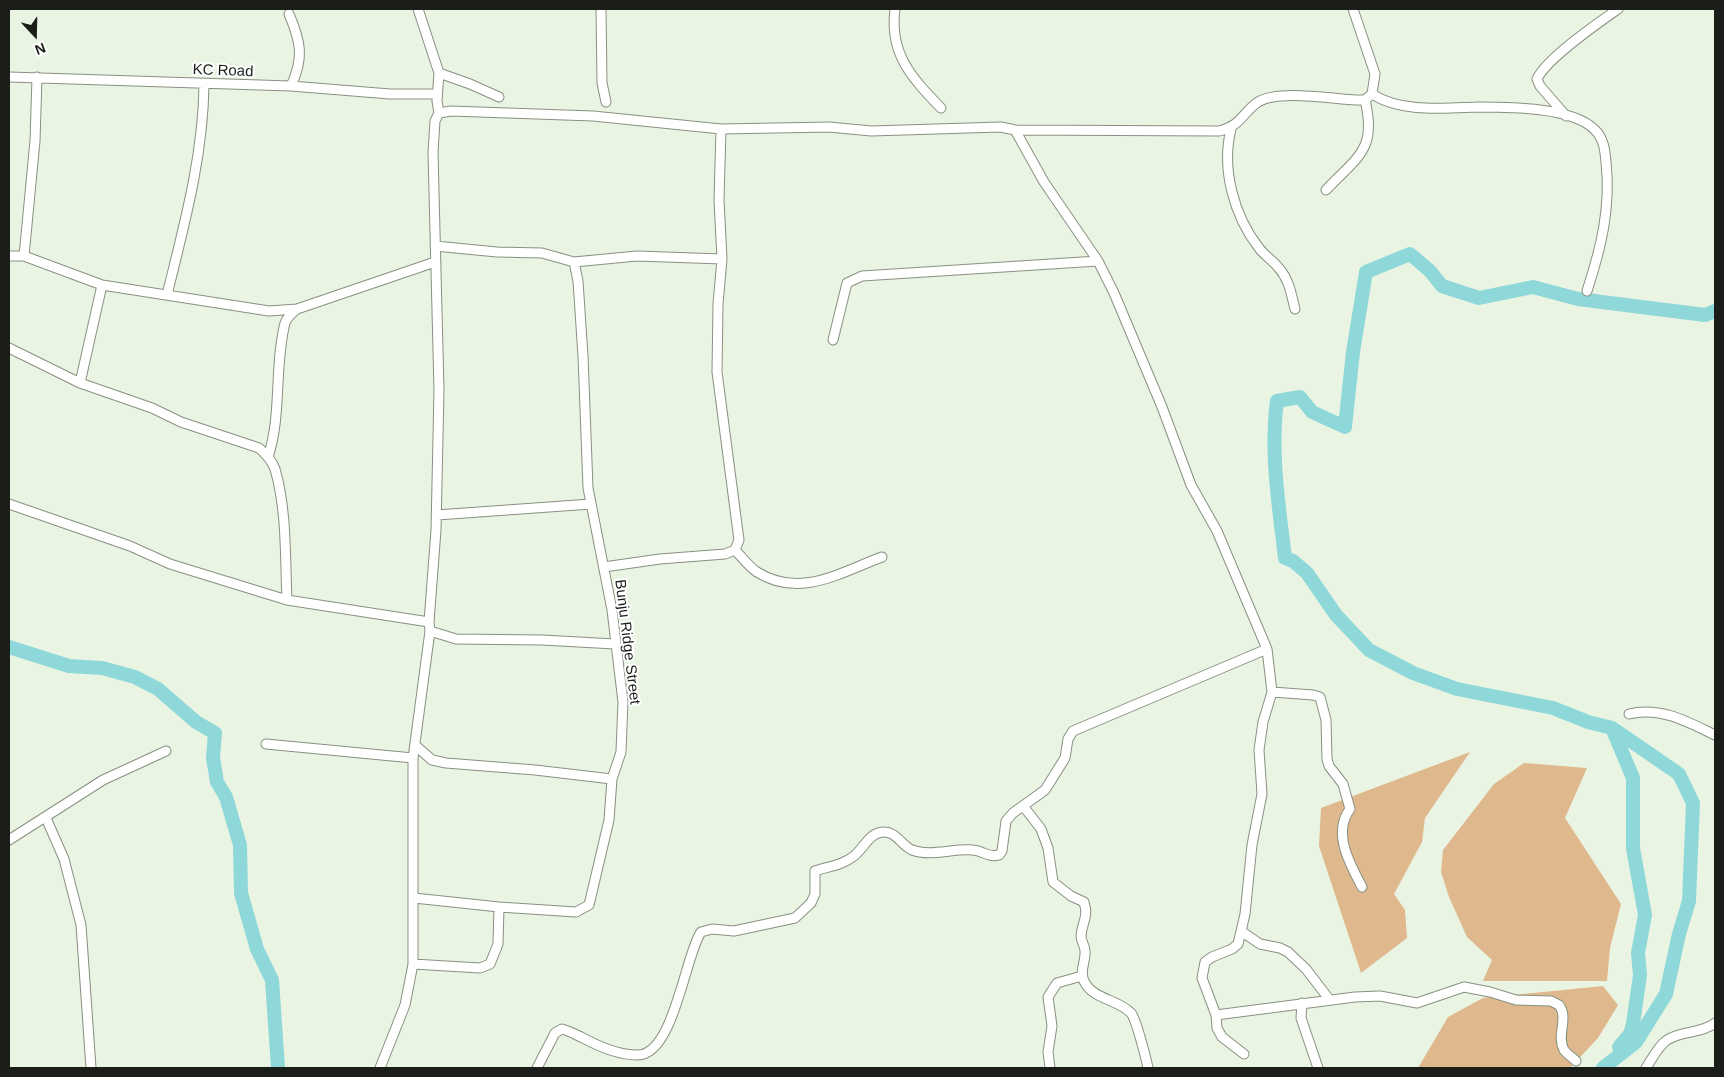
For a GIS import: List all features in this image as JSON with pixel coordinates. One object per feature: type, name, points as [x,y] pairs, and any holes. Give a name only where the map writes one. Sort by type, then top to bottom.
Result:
[{"type":"street","points":[[380,1068],[405,1005],[414,964],[413,758],[430,626],[437,514],[439,390],[433,152],[435,121],[439,113],[437,94],[440,74],[418,9]]},
{"type":"street","points":[[602,9],[602,83],[606,102]]},
{"type":"street","points":[[895,9],[893,31],[897,49],[912,77],[941,108]]},
{"type":"street","points":[[1326,190],[1366,144],[1370,136],[1368,97],[1375,74],[1353,9]]},
{"type":"street","points":[[1566,116],[1540,86],[1537,79],[1540,73],[1552,61],[1616,9]]},
{"type":"street","points":[[289,14],[298,35],[300,50],[300,63],[291,86]]},
{"type":"street","points":[[440,74],[470,84],[499,98]]},
{"type":"street","name":"KC Road","points":[[9,77],[204,85],[291,86],[390,94],[437,94]]},
{"type":"street","points":[[24,256],[34,150],[37,77]]},
{"type":"street","points":[[167,296],[192,199],[202,126],[204,85]]},
{"type":"street","points":[[1294,309],[1285,275],[1260,249],[1239,214],[1228,171],[1228,141],[1231,129],[1257,103],[1266,98],[1298,96],[1368,97],[1392,104],[1455,109],[1529,109],[1581,120],[1595,130],[1602,139],[1608,185],[1607,218],[1602,246],[1586,291]]},
{"type":"street","points":[[439,113],[451,111],[593,116],[721,129],[829,127],[871,131],[1001,127],[1015,130],[1195,132],[1231,129]]},
{"type":"street","points":[[604,567],[660,559],[725,554],[735,550],[739,540],[717,372],[718,304],[722,258],[719,200],[721,129]]},
{"type":"street","points":[[1015,130],[1044,182],[1098,261],[1154,386],[1191,485],[1217,531],[1267,648],[1272,692],[1259,750],[1261,807],[1252,845],[1245,914],[1238,944],[1232,949],[1205,962],[1202,978],[1216,1014],[1217,1028],[1222,1037],[1244,1054]]},
{"type":"street","points":[[436,246],[497,252],[542,252],[574,262],[589,259],[637,256],[722,258]]},
{"type":"street","points":[[9,256],[24,256],[102,285],[269,311],[297,308],[435,262]]},
{"type":"street","points":[[833,340],[847,284],[862,276],[1098,261]]},
{"type":"street","name":"Bunju Ridge Street","points":[[414,898],[499,907],[576,912],[589,905],[609,820],[612,779],[621,752],[623,702],[604,567],[591,504],[586,456],[583,356],[578,281],[574,262]]},
{"type":"street","points":[[80,383],[102,285]]},
{"type":"street","points":[[268,457],[275,437],[276,398],[285,322],[297,308]]},
{"type":"street","points":[[9,348],[80,383],[152,408],[181,422],[259,448],[268,457],[274,469],[279,494],[287,600]]},
{"type":"street","points":[[9,504],[130,546],[170,564],[287,600],[430,626],[456,639],[542,640],[615,644]]},
{"type":"street","points":[[437,514],[591,504]]},
{"type":"street","points":[[735,550],[755,571],[778,581],[808,584],[820,582],[882,557]]},
{"type":"street","points":[[537,1068],[555,1033],[562,1029],[594,1044],[638,1056],[648,1052],[664,1035],[683,988],[695,940],[700,932],[712,929],[734,931],[795,918],[807,908],[815,894],[815,871],[835,867],[845,862],[863,848],[872,836],[886,832],[897,837],[911,849],[923,852],[975,850],[995,856],[1002,851],[1006,821],[1031,798],[1045,790],[1065,758],[1068,739],[1074,731],[1267,648]]},
{"type":"street","points":[[1272,692],[1320,697],[1326,720],[1327,759],[1329,766],[1343,784],[1350,809],[1343,822],[1345,846],[1362,887]]},
{"type":"street","points":[[1630,714],[1644,710],[1658,711],[1715,735]]},
{"type":"street","points":[[266,744],[413,758]]},
{"type":"street","points":[[416,746],[432,760],[612,779]]},
{"type":"street","points":[[9,840],[103,780],[166,751]]},
{"type":"street","points":[[1024,806],[1041,829],[1048,848],[1053,882],[1071,896],[1084,902],[1087,916],[1081,935],[1085,950],[1082,976],[1088,987],[1097,995],[1122,1006],[1131,1013],[1136,1021],[1148,1068]]},
{"type":"street","points":[[46,818],[64,859],[81,926],[91,1068]]},
{"type":"street","points":[[414,964],[480,968],[490,964],[498,944],[499,907]]},
{"type":"street","points":[[1241,931],[1260,944],[1280,948],[1288,952],[1306,970],[1329,999]]},
{"type":"street","points":[[1050,1068],[1048,1052],[1052,1026],[1048,997],[1057,983],[1082,976]]},
{"type":"street","points":[[1216,1014],[1329,999],[1380,996],[1418,1003],[1464,987],[1516,1000],[1551,1001],[1559,1005],[1562,1009],[1562,1041],[1565,1050],[1576,1061]]},
{"type":"street","points":[[1302,1003],[1301,1018],[1318,1068]]},
{"type":"street","points":[[1646,1068],[1668,1040],[1682,1033],[1707,1029],[1715,1023]]},
{"type":"shaded area","points":[[1470,752],[1425,818],[1422,842],[1394,894],[1405,910],[1407,938],[1361,973],[1319,846],[1321,808]]},
{"type":"shaded area","points":[[1524,763],[1587,768],[1565,818],[1621,904],[1610,948],[1607,981],[1483,981],[1492,960],[1467,937],[1449,897],[1441,872],[1443,850],[1494,784]]},
{"type":"shaded area","points":[[1603,986],[1618,1005],[1598,1038],[1570,1068],[1418,1068],[1448,1017],[1483,998]]},
{"type":"waterway","points":[[1603,1068],[1636,1042],[1666,994],[1679,934],[1689,901],[1693,803],[1679,774],[1612,728],[1588,722],[1553,708],[1457,689],[1413,673],[1369,650],[1336,615],[1307,573],[1293,561],[1285,558],[1274,441],[1277,401],[1300,397],[1312,412],[1345,427],[1353,352],[1366,272],[1410,254],[1430,271],[1442,286],[1479,298],[1533,287],[1578,299],[1705,315],[1715,311]]},
{"type":"waterway","points":[[9,647],[69,666],[102,668],[135,677],[158,689],[196,722],[215,733],[213,758],[217,782],[226,797],[240,845],[241,893],[257,949],[272,980],[278,1068]]},
{"type":"waterway","points":[[1612,728],[1633,778],[1633,848],[1645,915],[1638,953],[1640,975],[1633,1024],[1630,1034],[1619,1047]]}]
